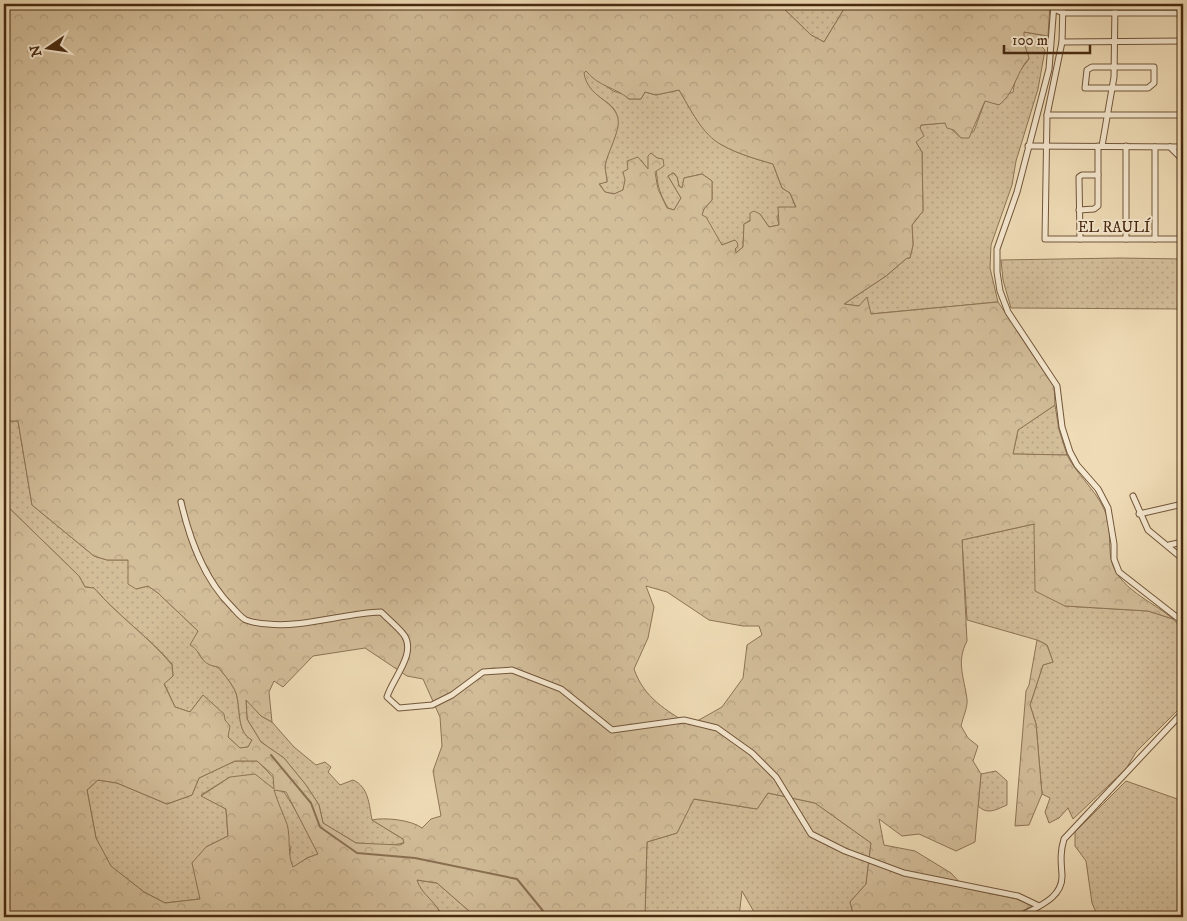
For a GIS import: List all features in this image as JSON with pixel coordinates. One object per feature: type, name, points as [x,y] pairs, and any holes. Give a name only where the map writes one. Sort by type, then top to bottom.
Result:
[{"type":"street","points":[[1046,146],[1047,115],[1062,42],[1063,4]]},
{"type":"street","points":[[1079,210],[1098,207],[1100,146],[1112,87],[1114,67],[1115,4]]},
{"type":"street","points":[[1054,6],[1063,13],[1183,14]]},
{"type":"street","points":[[1054,6],[1049,69],[1016,192],[997,249],[997,272],[1002,301],[1057,386],[1062,427],[1070,452],[1081,472],[1102,495],[1108,508],[1114,544],[1114,559],[1119,572],[1183,622]]},
{"type":"street","points":[[1062,42],[1183,41]]},
{"type":"street","points":[[1090,67],[1114,67],[1154,67],[1154,82],[1148,88],[1085,88],[1087,70],[1090,67]]},
{"type":"street","points":[[1047,115],[1183,115]]},
{"type":"street","points":[[1028,146],[1183,146]]},
{"type":"street","name":"EL RAULÍ","points":[[1046,146],[1045,240],[1183,239]]},
{"type":"street","points":[[1126,146],[1126,239]]},
{"type":"street","points":[[1170,146],[1183,160]]},
{"type":"street","points":[[1155,147],[1155,239]]},
{"type":"street","points":[[1080,239],[1080,176],[1098,174]]},
{"type":"street","points":[[1133,496],[1139,514],[1148,530],[1183,559]]},
{"type":"street","points":[[181,502],[192,542],[207,575],[221,595],[245,620],[269,625],[327,619],[355,613],[381,612],[405,636],[407,656],[391,685],[387,697],[399,708],[432,705],[452,694],[483,672],[512,670],[561,689],[612,730],[684,720],[717,728],[752,753],[776,777],[812,834],[845,851],[904,873],[1018,896],[1039,906]]},
{"type":"street","points":[[1139,514],[1183,504]]},
{"type":"street","points":[[1169,546],[1183,542]]},
{"type":"street","points":[[1019,917],[1048,902],[1060,886],[1062,878],[1060,852],[1064,839],[1183,712]]},
{"type":"green space","points":[[4,4],[779,4],[811,35],[824,42],[847,4],[1050,4],[1048,36],[1024,32],[1024,39],[1017,38],[1018,41],[1024,43],[1029,58],[1012,89],[999,105],[985,101],[969,138],[961,138],[954,130],[947,128],[945,123],[921,125],[920,128],[924,136],[916,142],[922,152],[923,211],[912,225],[913,245],[910,258],[907,258],[886,276],[844,304],[859,306],[867,297],[871,314],[998,302],[1054,385],[1055,405],[1018,430],[1013,454],[1067,455],[1104,509],[1109,527],[1111,559],[1120,578],[1136,593],[1173,619],[1148,611],[1065,606],[1035,591],[1034,524],[962,540],[967,641],[961,663],[967,702],[961,726],[968,738],[978,746],[973,761],[981,774],[975,842],[956,851],[919,834],[902,836],[879,819],[884,845],[915,851],[951,873],[965,888],[1017,899],[1032,906],[1011,917],[854,917],[850,902],[866,884],[871,843],[815,803],[768,793],[757,809],[694,799],[677,833],[647,842],[645,917],[476,917],[437,883],[417,880],[422,890],[437,907],[441,917],[4,917],[4,503],[79,576],[85,587],[94,588],[172,665],[173,676],[164,684],[175,707],[190,712],[203,695],[224,714],[225,720],[230,726],[228,737],[240,748],[248,747],[252,740],[243,731],[241,726],[236,693],[231,683],[218,667],[204,661],[190,645],[198,631],[148,586],[136,589],[128,584],[128,560],[107,560],[94,556],[32,505],[18,421],[4,421]],"holes":[[[586,71],[602,84],[629,99],[641,99],[645,92],[656,95],[679,90],[697,120],[715,141],[741,154],[773,164],[782,188],[790,193],[796,207],[778,207],[779,225],[769,227],[760,214],[754,211],[750,213],[750,221],[744,224],[743,247],[736,253],[737,242],[735,240],[722,245],[706,217],[702,215],[704,209],[712,200],[712,181],[702,174],[684,178],[682,188],[679,186],[677,177],[673,173],[668,176],[681,198],[674,210],[667,208],[658,189],[655,172],[664,166],[663,159],[657,158],[651,153],[648,156],[648,169],[638,157],[627,161],[628,169],[623,172],[625,180],[623,190],[614,194],[605,192],[599,184],[607,182],[605,166],[618,129],[618,118],[611,106],[590,88],[584,73]],[[646,586],[667,592],[709,620],[743,626],[759,626],[762,635],[747,645],[743,678],[722,707],[690,725],[650,696],[638,679],[634,669],[648,638],[654,607]],[[365,648],[407,676],[423,679],[440,717],[442,746],[433,771],[441,816],[431,819],[422,828],[412,823],[398,820],[372,820],[403,839],[404,843],[400,845],[356,843],[323,823],[319,805],[306,785],[284,758],[261,742],[247,719],[246,700],[261,716],[272,722],[269,692],[274,681],[283,687],[313,656]],[[235,761],[257,761],[273,775],[274,789],[255,774],[230,777],[201,796],[226,809],[228,836],[206,847],[192,863],[200,899],[165,903],[144,892],[111,866],[96,838],[87,790],[98,780],[117,783],[167,804],[192,795],[199,778]],[[274,790],[286,792],[318,854],[307,858],[293,867],[290,857],[287,824]]]},
{"type":"green space","points":[[779,4],[847,4],[824,42],[811,35]]},
{"type":"green space","points":[[1023,32],[1042,35],[1041,46],[1045,50],[1038,89],[1016,161],[1012,185],[991,245],[990,268],[998,302],[870,314],[859,306],[844,304],[886,276],[907,258],[910,258],[913,245],[912,225],[923,211],[922,152],[916,142],[921,125],[945,123],[961,138],[974,131],[985,101],[991,101],[1013,92],[1016,76],[1029,59],[1024,43],[1018,41],[1017,38]]},
{"type":"green space","points":[[586,71],[613,91],[623,94],[629,99],[641,99],[645,92],[656,95],[679,90],[697,120],[715,140],[734,151],[773,164],[782,188],[790,193],[796,208],[777,216],[779,225],[769,227],[760,214],[744,224],[743,247],[736,253],[735,240],[722,245],[701,215],[712,200],[712,181],[702,174],[684,178],[683,188],[679,186],[674,173],[668,176],[681,198],[674,210],[668,208],[662,196],[656,172],[657,158],[654,156],[648,170],[641,160],[628,169],[623,190],[614,194],[605,192],[599,183],[607,182],[605,166],[616,133],[617,119],[613,108],[589,88],[583,73]]},
{"type":"green space","points":[[1183,259],[1183,309],[1011,308],[1003,280],[1001,260]]},
{"type":"green space","points":[[1055,405],[1059,430],[1067,455],[1013,454],[1018,430]]},
{"type":"green space","points":[[4,421],[18,421],[32,505],[94,556],[107,560],[128,560],[136,589],[148,586],[198,631],[196,643],[202,659],[218,667],[231,683],[236,693],[241,726],[243,731],[252,740],[248,747],[240,748],[228,737],[225,720],[203,695],[190,712],[175,707],[164,683],[173,676],[172,664],[94,588],[85,587],[79,576],[4,503]]},
{"type":"green space","points":[[1034,524],[1065,606],[1148,611],[1173,619],[1183,630],[1183,705],[1136,752],[1126,769],[1073,819],[1068,808],[1059,818],[1049,823],[1045,812],[1050,798],[1042,794],[1036,724],[1030,705],[1043,665],[1053,662],[1047,645],[1037,640],[967,620],[962,540]]},
{"type":"green space","points":[[1037,640],[1047,645],[1053,662],[1043,665],[1030,705],[1036,724],[1042,794],[1029,825],[1015,826],[1026,691],[1029,685]]},
{"type":"green space","points":[[246,699],[261,716],[272,722],[294,747],[316,765],[325,762],[331,767],[328,772],[340,785],[353,780],[358,783],[367,797],[372,820],[403,839],[405,843],[385,846],[356,843],[323,823],[319,805],[306,785],[284,758],[261,742],[247,719]]},
{"type":"green space","points":[[235,761],[257,761],[267,771],[292,804],[318,854],[307,858],[293,868],[289,858],[291,847],[230,777],[201,795],[226,809],[228,836],[206,847],[200,899],[165,903],[144,892],[110,866],[96,838],[87,790],[98,780],[117,783],[167,804],[192,795],[199,778]]},
{"type":"green space","points":[[996,771],[1007,781],[1007,805],[988,811],[978,806],[981,774]]},
{"type":"green space","points":[[1126,781],[1183,801],[1183,917],[1098,917],[1092,903],[1086,861],[1075,846],[1075,832]]},
{"type":"green space","points":[[768,793],[815,803],[871,843],[866,884],[850,902],[854,917],[757,917],[742,891],[739,917],[645,917],[647,842],[677,833],[693,799],[757,809]]},
{"type":"green space","points":[[416,880],[437,883],[476,917],[441,917],[440,911],[422,893]]},
{"type":"waterway","points":[[271,755],[311,803],[320,827],[357,853],[415,858],[517,879],[548,917]]}]
